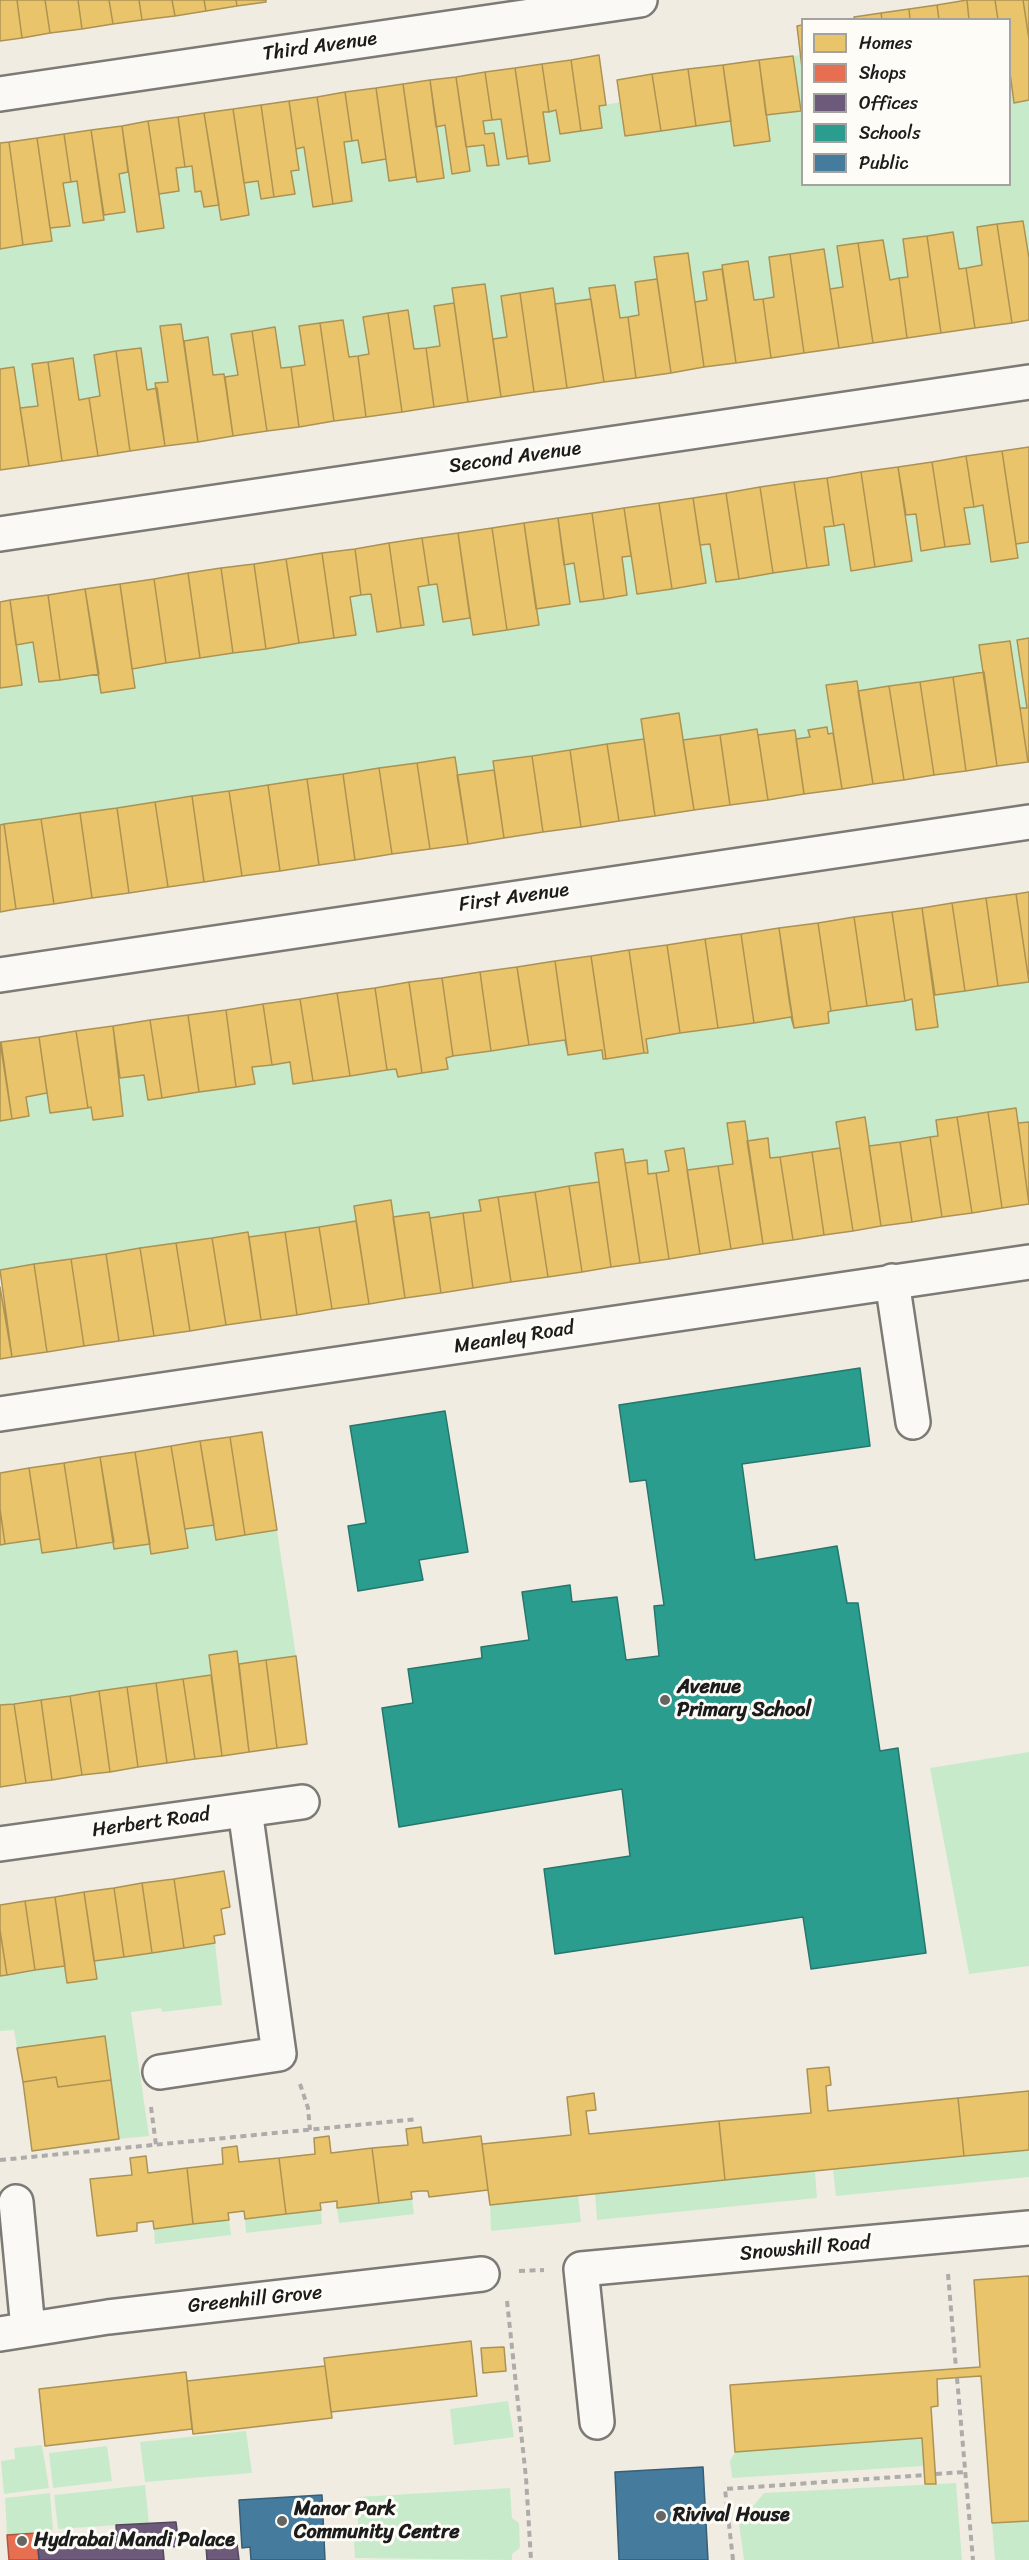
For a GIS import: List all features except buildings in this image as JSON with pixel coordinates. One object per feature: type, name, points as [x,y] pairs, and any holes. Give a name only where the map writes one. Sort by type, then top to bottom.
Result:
[{"type":"street","name":"Third Avenue","points":[[0,94],[640,0]]},
{"type":"street","name":"Second Avenue","points":[[0,534],[1029,382]]},
{"type":"street","name":"First Avenue","points":[[0,975],[1029,822]]},
{"type":"street","name":"Meanley Road","points":[[0,1414],[1029,1262]]},
{"type":"street","points":[[892,1281],[913,1422]]},
{"type":"street","name":"Herbert Road","points":[[0,1844],[302,1802]]},
{"type":"street","points":[[160,2072],[279,2054],[245,1810]]},
{"type":"street","name":"Greenhill Grove","points":[[16,2202],[14,2332],[108,2317],[493,2273]]},
{"type":"street","name":"Snowshill Road","points":[[581,2269],[1029,2228]]},
{"type":"street","points":[[581,2269],[597,2422]]},
{"type":"path","points":[[279,2054],[299,2080],[308,2108],[310,2130]]},
{"type":"path","points":[[0,2160],[418,2119]]},
{"type":"path","points":[[531,2560],[526,2478],[493,2273],[581,2269]]},
{"type":"path","points":[[948,2274],[956,2368]]},
{"type":"path","points":[[957,2378],[973,2560]]},
{"type":"path","points":[[936,2474],[965,2472]]},
{"type":"path","points":[[733,2560],[725,2489],[925,2475]]},
{"type":"green space","points":[[801,55],[801,110],[793,56]]},
{"type":"green space","points":[[1011,80],[1014,103],[1029,100],[1029,258],[1023,221],[977,227],[982,265],[959,269],[953,232],[904,239],[908,277],[890,280],[883,240],[837,246],[843,287],[830,289],[824,249],[769,257],[774,297],[754,300],[748,261],[722,265],[722,269],[703,272],[707,300],[695,302],[688,253],[654,257],[657,279],[635,282],[639,315],[620,318],[614,285],[590,288],[591,299],[555,304],[553,288],[502,296],[507,337],[493,339],[485,284],[452,288],[454,303],[434,306],[440,346],[414,349],[408,310],[363,317],[369,354],[349,357],[343,320],[300,326],[305,365],[281,368],[275,327],[232,334],[238,375],[225,377],[224,374],[213,375],[207,338],[184,341],[181,324],[160,326],[168,382],[156,383],[157,388],[147,390],[140,348],[95,355],[100,396],[79,400],[73,358],[32,364],[38,406],[20,408],[14,368],[0,369],[0,249],[52,241],[50,228],[69,226],[63,183],[77,181],[83,223],[104,220],[104,215],[124,212],[119,174],[128,172],[137,232],[164,228],[159,194],[179,191],[176,168],[191,166],[195,192],[201,191],[204,207],[219,205],[221,219],[249,215],[244,183],[258,181],[261,199],[294,194],[291,171],[299,170],[296,149],[304,147],[313,207],[352,201],[344,142],[358,140],[362,163],[386,159],[389,180],[416,177],[417,182],[444,178],[436,127],[445,125],[452,174],[470,171],[466,147],[484,145],[487,166],[499,165],[485,134],[483,121],[501,119],[507,159],[528,156],[530,164],[550,161],[543,112],[556,110],[560,134],[602,128],[599,106],[621,102],[626,136],[801,110],[801,186],[1011,186]]},
{"type":"green space","points":[[983,505],[991,562],[1018,558],[1016,544],[1029,542],[1029,638],[1018,640],[1027,708],[1020,708],[1010,641],[984,672],[858,691],[857,681],[827,685],[833,733],[828,734],[826,727],[809,730],[810,737],[796,739],[794,730],[758,735],[757,729],[683,740],[679,714],[641,719],[644,739],[493,761],[494,770],[457,775],[454,757],[0,825],[0,688],[22,685],[16,645],[33,642],[39,682],[99,674],[102,693],[135,688],[132,669],[355,635],[350,597],[371,594],[377,632],[424,625],[418,587],[437,584],[443,622],[470,618],[473,635],[539,625],[536,609],[570,604],[564,565],[574,563],[581,602],[627,595],[622,557],[631,556],[637,594],[705,583],[700,545],[710,544],[716,582],[829,565],[824,527],[844,524],[851,571],[912,561],[906,515],[916,514],[921,551],[970,544],[964,508]]},
{"type":"green space","points":[[1029,982],[1029,1122],[1018,1123],[1016,1108],[937,1120],[938,1136],[869,1146],[864,1117],[837,1122],[840,1148],[770,1158],[768,1138],[747,1141],[745,1121],[727,1123],[733,1164],[687,1170],[665,1151],[669,1171],[648,1174],[647,1160],[625,1163],[623,1149],[595,1153],[599,1182],[479,1200],[481,1211],[430,1218],[429,1212],[393,1217],[390,1200],[354,1206],[356,1221],[249,1237],[248,1232],[0,1270],[0,1121],[29,1116],[26,1097],[47,1093],[50,1113],[91,1107],[93,1120],[123,1116],[118,1079],[144,1075],[149,1100],[254,1084],[252,1067],[290,1062],[294,1084],[396,1069],[398,1076],[448,1069],[446,1058],[565,1040],[567,1055],[602,1050],[604,1059],[648,1053],[646,1039],[791,1017],[793,1028],[829,1023],[828,1012],[912,999],[917,1030],[938,1027],[933,995]]},
{"type":"green space","points":[[214,1525],[216,1540],[277,1530],[296,1656],[239,1664],[237,1651],[209,1655],[211,1675],[0,1705],[0,1545],[40,1539],[43,1553],[114,1542],[115,1549],[150,1544],[151,1554],[187,1548],[185,1529]]},
{"type":"green space","points":[[1029,1752],[1029,1966],[969,1974],[930,1768]]},
{"type":"green space","points":[[215,1943],[222,2005],[162,2012],[161,2008],[131,2012],[149,2136],[119,2139],[105,2036],[17,2048],[14,2030],[0,2031],[0,1976],[65,1966],[68,1983],[97,1979],[94,1961]]},
{"type":"green space","points":[[1029,2150],[1029,2177],[836,2196],[833,2170]]},
{"type":"green space","points":[[815,2171],[817,2198],[597,2220],[595,2193]]},
{"type":"green space","points":[[578,2195],[581,2222],[491,2231],[490,2205]]},
{"type":"green space","points":[[412,2199],[414,2214],[339,2223],[337,2208]]},
{"type":"green space","points":[[321,2210],[322,2224],[246,2233],[245,2219]]},
{"type":"green space","points":[[229,2220],[231,2235],[155,2244],[154,2229]]},
{"type":"green space","points":[[508,2401],[514,2437],[454,2445],[450,2409]]},
{"type":"green space","points":[[246,2431],[252,2473],[145,2482],[140,2442]]},
{"type":"green space","points":[[922,2438],[924,2466],[732,2478],[730,2461],[735,2452]]},
{"type":"green space","points":[[42,2445],[49,2488],[4,2494],[1,2461],[15,2459],[14,2448]]},
{"type":"green space","points":[[107,2446],[112,2481],[53,2488],[49,2453]]},
{"type":"green space","points":[[956,2483],[962,2560],[744,2560],[739,2523],[764,2493]]},
{"type":"green space","points":[[145,2485],[149,2523],[58,2529],[54,2495]]},
{"type":"green space","points":[[510,2488],[512,2518],[519,2523],[520,2548],[512,2554],[512,2560],[355,2558],[353,2528],[358,2528],[357,2497]]},
{"type":"green space","points":[[50,2493],[53,2530],[7,2535],[5,2498]]},
{"type":"green space","points":[[1029,2521],[1029,2560],[995,2560],[992,2523]]},
{"type":"place","name":"Avenue Primary School","points":[[665,1700]]},
{"type":"place","name":"Rivival House","points":[[661,2516]]},
{"type":"place","name":"Manor Park Community Centre","points":[[282,2521]]},
{"type":"place","name":"Hydrabai Mandi Palace","points":[[22,2541]]}]
